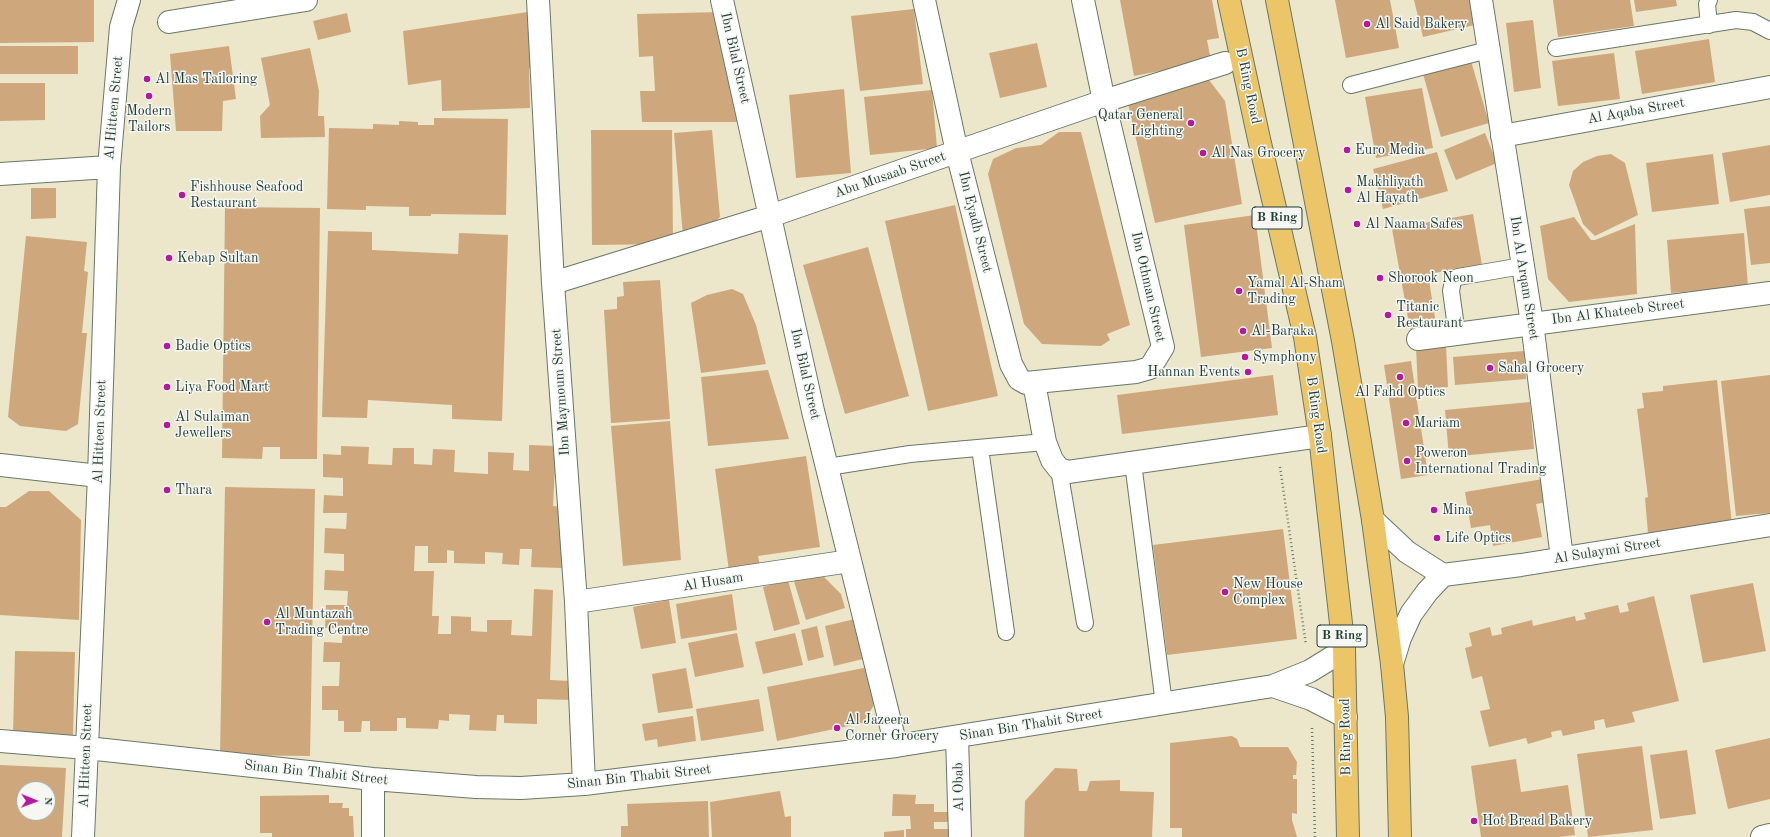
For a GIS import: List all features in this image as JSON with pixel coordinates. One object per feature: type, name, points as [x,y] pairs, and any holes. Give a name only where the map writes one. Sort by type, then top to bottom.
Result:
[{"type":"main road","name":"B Ring Road","points":[[1229,0],[1259,139],[1305,336],[1320,436],[1344,650],[1348,837]]},
{"type":"main road","name":"B Ring","points":[[1277,0],[1343,341],[1373,520],[1392,664],[1397,717],[1400,837]]},
{"type":"street","name":"Al Hitteen Street","points":[[112,0],[121,27]]},
{"type":"street","name":"Al Hitteen Street","points":[[83,837],[99,476],[109,167],[121,27],[129,0]]},
{"type":"street","points":[[169,22],[306,0]]},
{"type":"street","name":"Ibn Maymoum Street","points":[[538,0],[553,283],[576,602],[584,784]]},
{"type":"street","name":"Ibn Bilal Street","points":[[722,0],[813,411],[896,746]]},
{"type":"street","name":"Ibn Eyadh Street","points":[[924,0],[958,152],[1011,364],[1019,379],[1026,383],[1034,383]]},
{"type":"street","name":"Ibn Othman Street","points":[[1034,383],[1136,372],[1150,368],[1163,347],[1104,101],[1083,0]]},
{"type":"street","name":"Ibn Al Arqam Street","points":[[1481,0],[1532,323],[1562,558]]},
{"type":"street","name":"Abu Musaab Street","points":[[553,283],[770,216],[1104,101],[1225,63]]},
{"type":"street","name":"Al Aqaba Street","points":[[1502,136],[1770,87]]},
{"type":"street","points":[[0,174],[109,167]]},
{"type":"street","name":"Ibn Al Khateeb Street","points":[[1418,339],[1770,293]]},
{"type":"street","points":[[1034,383],[1045,442],[1052,460],[1059,469],[1068,472],[1320,436]]},
{"type":"street","points":[[0,465],[99,476]]},
{"type":"street","points":[[1373,520],[1407,552],[1443,575],[1427,592],[1411,614],[1400,638],[1392,664]]},
{"type":"street","name":"Al Sulaymi Street","points":[[1443,575],[1520,566],[1770,525]]},
{"type":"street","name":"Al Husam","points":[[576,602],[850,561]]},
{"type":"street","name":"Sinan Bin Thabit Street","points":[[0,741],[87,748],[373,780],[476,787],[521,788],[584,784],[896,746],[1274,686],[1310,671],[1344,650]]},
{"type":"street","name":"Sinan Bin Thabit Street","points":[[1274,686],[1311,699],[1346,717]]},
{"type":"street","name":"Al Obab","points":[[958,737],[960,837]]},
{"type":"street","points":[[373,780],[373,837]]},
{"type":"street","points":[[1762,837],[1770,835]]},
{"type":"lane","points":[[1709,0],[1709,25]]},
{"type":"lane","points":[[1556,48],[1736,20],[1753,22],[1770,31]]},
{"type":"lane","points":[[1350,85],[1488,50]]},
{"type":"lane","points":[[1457,334],[1451,291],[1453,281],[1458,277],[1522,266]]},
{"type":"lane","points":[[828,467],[910,454],[1045,442]]},
{"type":"lane","points":[[980,448],[1006,632]]},
{"type":"lane","points":[[1133,463],[1164,704]]},
{"type":"lane","points":[[1059,469],[1086,623]]},
{"type":"path","points":[[1276,443],[1310,671]]},
{"type":"path","points":[[1311,699],[1315,837]]},
{"type":"building","points":[[0,0],[94,0],[94,42],[0,43]]},
{"type":"building","points":[[1120,0],[1212,0],[1219,38],[1207,40],[1211,61],[1134,76]]},
{"type":"building","name":"Al Said Bakery","points":[[1335,0],[1390,0],[1399,48],[1346,58]]},
{"type":"building","points":[[1414,0],[1478,0],[1483,23],[1423,37]]},
{"type":"building","points":[[1553,0],[1630,0],[1634,26],[1558,37]]},
{"type":"building","points":[[1634,0],[1676,0],[1677,6],[1636,12]]},
{"type":"building","points":[[914,9],[923,84],[860,91],[851,16]]},
{"type":"building","points":[[534,11],[536,67],[529,68],[530,108],[442,111],[441,80],[408,85],[403,31]]},
{"type":"building","points":[[722,12],[739,122],[642,122],[640,91],[655,91],[653,56],[639,57],[637,14]]},
{"type":"building","points":[[347,13],[351,32],[318,40],[313,21]]},
{"type":"building","points":[[1533,20],[1541,88],[1514,92],[1506,23]]},
{"type":"building","points":[[1709,39],[1715,82],[1642,94],[1635,51]]},
{"type":"building","points":[[1037,43],[1047,87],[1000,98],[989,53]]},
{"type":"building","points":[[0,46],[78,46],[78,74],[0,74]]},
{"type":"building","points":[[229,46],[236,99],[223,101],[222,131],[176,131],[170,54]]},
{"type":"building","points":[[310,48],[319,91],[318,116],[324,116],[325,137],[261,138],[260,116],[270,105],[261,58]]},
{"type":"building","points":[[1614,53],[1620,99],[1558,106],[1552,61]]},
{"type":"building","points":[[1471,61],[1489,123],[1441,137],[1423,74]]},
{"type":"building","points":[[1206,76],[1225,101],[1242,204],[1155,223],[1127,99]]},
{"type":"building","points":[[0,83],[45,83],[45,120],[0,121]]},
{"type":"building","points":[[1422,88],[1433,148],[1376,158],[1365,97]]},
{"type":"building","points":[[844,89],[851,173],[796,178],[789,95]]},
{"type":"building","points":[[932,90],[937,148],[870,155],[864,97]]},
{"type":"building","points":[[434,118],[508,119],[506,215],[431,214],[431,216],[409,216],[409,207],[366,206],[366,210],[327,209],[329,128],[373,129],[373,124],[399,125],[399,121],[418,122],[418,125],[434,125]]},
{"type":"building","points":[[591,130],[672,130],[673,244],[592,245]]},
{"type":"building","points":[[712,130],[720,217],[701,235],[683,236],[674,133]]},
{"type":"building","points":[[1059,132],[1081,132],[1130,325],[1107,334],[1110,340],[1101,346],[1042,344],[1024,324],[988,174],[993,159],[1016,148],[1041,145]]},
{"type":"building","points":[[1485,133],[1497,163],[1456,180],[1444,150]]},
{"type":"building","points":[[1770,145],[1770,195],[1730,202],[1722,153]]},
{"type":"building","points":[[1437,152],[1448,191],[1383,209],[1373,169]]},
{"type":"building","points":[[1611,154],[1625,163],[1638,215],[1595,236],[1583,224],[1569,185],[1573,171],[1583,162],[1597,156]]},
{"type":"building","points":[[1713,154],[1719,204],[1652,212],[1646,163]]},
{"type":"building","points":[[31,188],[56,188],[56,218],[31,219]]},
{"type":"building","points":[[955,205],[998,396],[928,411],[885,221]]},
{"type":"building","points":[[1770,206],[1770,263],[1751,265],[1744,209]]},
{"type":"building","points":[[225,207],[320,208],[317,459],[280,459],[280,447],[263,447],[262,459],[222,458]]},
{"type":"building","points":[[1473,214],[1482,265],[1428,274],[1436,324],[1410,329],[1392,229]]},
{"type":"building","points":[[1255,215],[1272,348],[1201,357],[1184,225]]},
{"type":"building","points":[[1574,217],[1591,240],[1595,240],[1635,224],[1637,294],[1569,302],[1548,279],[1540,226]]},
{"type":"building","points":[[328,231],[372,232],[372,250],[458,254],[459,233],[508,235],[502,421],[452,419],[452,405],[368,400],[367,418],[322,417]]},
{"type":"building","points":[[1744,233],[1748,287],[1671,293],[1667,240]]},
{"type":"building","points":[[26,236],[87,242],[84,271],[88,272],[82,333],[87,333],[78,424],[66,431],[20,426],[8,417]]},
{"type":"building","points":[[868,247],[909,396],[845,414],[803,265]]},
{"type":"building","points":[[660,280],[670,419],[611,423],[604,310],[617,309],[617,297],[624,296],[623,282]]},
{"type":"building","points":[[732,289],[743,294],[756,325],[766,364],[701,373],[691,303],[707,295]]},
{"type":"building","points":[[1446,345],[1448,387],[1418,389],[1416,347]]},
{"type":"building","name":"Sahal Grocery","points":[[1524,351],[1526,379],[1455,385],[1453,357]]},
{"type":"building","points":[[1411,361],[1428,475],[1401,479],[1384,365]]},
{"type":"building","points":[[768,370],[789,439],[708,446],[701,377]]},
{"type":"building","points":[[1273,375],[1278,415],[1122,434],[1117,395]]},
{"type":"building","points":[[1770,375],[1770,513],[1736,516],[1721,381]]},
{"type":"building","points":[[1717,380],[1732,525],[1648,533],[1645,498],[1648,497],[1637,409],[1644,408],[1642,393],[1663,391],[1663,386]]},
{"type":"building","points":[[1530,402],[1534,449],[1449,457],[1445,410]]},
{"type":"building","points":[[670,421],[681,560],[623,566],[611,426]]},
{"type":"building","points":[[529,445],[556,446],[553,506],[564,507],[562,568],[531,567],[532,549],[520,549],[519,565],[502,564],[503,553],[485,552],[485,564],[454,563],[454,551],[447,550],[447,563],[428,563],[428,546],[415,546],[414,571],[434,571],[432,616],[439,616],[438,634],[451,634],[451,616],[471,617],[471,631],[487,632],[487,620],[512,620],[511,635],[532,636],[534,589],[553,590],[550,680],[571,681],[570,700],[537,699],[537,724],[504,723],[504,715],[497,715],[496,731],[469,730],[470,715],[449,714],[449,721],[439,720],[438,729],[406,728],[406,718],[397,718],[397,731],[370,731],[370,721],[362,721],[361,732],[344,732],[344,721],[338,721],[338,710],[322,710],[322,686],[339,686],[340,662],[323,662],[324,642],[342,643],[343,628],[325,628],[326,605],[347,605],[348,591],[324,590],[325,570],[344,571],[344,554],[324,553],[325,528],[346,529],[347,513],[323,513],[324,495],[343,496],[343,478],[323,477],[323,454],[341,455],[341,446],[369,447],[368,464],[392,465],[393,448],[414,448],[414,464],[432,465],[433,449],[455,450],[454,472],[488,474],[488,452],[514,453],[513,470],[529,471]]},
{"type":"building","points":[[806,456],[820,547],[758,556],[760,566],[729,571],[715,469]]},
{"type":"building","points":[[1543,479],[1547,502],[1536,504],[1542,537],[1493,546],[1490,525],[1471,528],[1465,492]]},
{"type":"building","name":"Al Muntazah Trading Centre","points":[[225,487],[315,489],[310,756],[220,755]]},
{"type":"building","points":[[29,491],[49,491],[81,520],[79,620],[0,615],[0,507],[6,507]]},
{"type":"building","name":"New House Complex","points":[[1283,529],[1297,639],[1167,655],[1153,545]]},
{"type":"building","points":[[815,568],[841,594],[845,608],[806,620],[792,575]]},
{"type":"building","points":[[788,580],[800,624],[774,631],[763,587]]},
{"type":"building","points":[[1753,583],[1766,651],[1703,663],[1690,595]]},
{"type":"building","points":[[732,594],[737,630],[681,639],[676,604]]},
{"type":"building","points":[[1654,596],[1679,701],[1632,712],[1635,722],[1606,728],[1604,719],[1594,721],[1595,729],[1563,736],[1561,730],[1551,732],[1552,737],[1528,744],[1526,738],[1489,747],[1480,711],[1490,709],[1482,676],[1472,679],[1465,648],[1472,646],[1469,633],[1490,627],[1492,636],[1502,634],[1501,628],[1532,620],[1533,626],[1575,616],[1576,621],[1586,619],[1584,613],[1618,605],[1620,613],[1629,611],[1627,603]]},
{"type":"building","points":[[669,600],[676,643],[641,649],[633,607]]},
{"type":"building","points":[[855,619],[863,659],[834,666],[825,626]]},
{"type":"building","points":[[817,626],[824,657],[808,661],[801,630]]},
{"type":"building","points":[[737,633],[744,667],[695,677],[688,643]]},
{"type":"building","points":[[795,633],[803,665],[763,674],[755,642]]},
{"type":"building","points":[[15,651],[75,652],[73,736],[13,734]]},
{"type":"building","points":[[874,666],[880,695],[863,723],[777,741],[767,687]]},
{"type":"building","points":[[686,668],[693,708],[658,713],[652,674]]},
{"type":"building","points":[[759,699],[764,731],[701,741],[696,709]]},
{"type":"building","points":[[693,716],[696,741],[658,747],[657,739],[645,741],[642,724]]},
{"type":"building","points":[[1232,736],[1237,739],[1240,747],[1288,747],[1297,762],[1296,775],[1293,775],[1293,779],[1297,779],[1297,814],[1292,813],[1292,820],[1297,837],[1182,837],[1182,828],[1170,828],[1170,743]]},
{"type":"building","points":[[1770,738],[1770,799],[1728,809],[1715,750]]},
{"type":"building","points":[[1642,746],[1653,830],[1588,837],[1577,754]]},
{"type":"building","points":[[1687,750],[1696,814],[1660,819],[1650,755]]},
{"type":"building","points":[[1516,759],[1521,792],[1568,785],[1575,835],[1559,837],[1481,837],[1471,766]]},
{"type":"building","points":[[0,765],[66,768],[62,837],[0,837]]},
{"type":"building","points":[[1055,768],[1077,769],[1079,791],[1087,791],[1090,781],[1120,780],[1120,791],[1154,792],[1152,837],[1024,837],[1025,801]]},
{"type":"building","points":[[780,791],[785,817],[791,816],[791,837],[712,837],[710,802]]},
{"type":"building","points":[[893,794],[916,795],[915,804],[934,804],[934,812],[954,812],[954,822],[934,822],[934,829],[951,829],[951,837],[906,837],[906,829],[911,829],[910,816],[892,816]]},
{"type":"building","points":[[329,795],[329,803],[343,803],[342,808],[349,808],[349,816],[353,816],[354,837],[272,837],[272,833],[260,833],[260,796]]},
{"type":"building","points":[[708,801],[709,837],[621,837],[621,826],[628,826],[627,804]]},
{"type":"building","points":[[904,830],[904,837],[884,837],[884,832]]},
{"type":"place","name":"Al Said Bakery","points":[[1367,24]]},
{"type":"place","name":"Al Mas Tailoring","points":[[147,79]]},
{"type":"place","name":"Modern Tailors","points":[[149,96]]},
{"type":"place","name":"Qatar General Lighting","points":[[1191,123]]},
{"type":"place","name":"Euro Media","points":[[1347,150]]},
{"type":"place","name":"Al Nas Grocery","points":[[1203,153]]},
{"type":"place","name":"Makhliyath Al Hayath","points":[[1348,190]]},
{"type":"place","name":"Fishhouse Seafood Restaurant","points":[[182,195]]},
{"type":"place","name":"Al Naama Safes","points":[[1357,224]]},
{"type":"place","name":"Kebap Sultan","points":[[169,258]]},
{"type":"place","name":"Shorook Neon","points":[[1380,278]]},
{"type":"place","name":"Yamal Al-Sham Trading","points":[[1239,291]]},
{"type":"place","name":"Titanic Restaurant","points":[[1388,315]]},
{"type":"place","name":"Al-Baraka","points":[[1243,331]]},
{"type":"place","name":"Badie Optics","points":[[167,346]]},
{"type":"place","name":"Symphony","points":[[1245,357]]},
{"type":"place","name":"Sahal Grocery","points":[[1490,368]]},
{"type":"place","name":"Hannan Events","points":[[1248,372]]},
{"type":"place","name":"Al Fahd Optics","points":[[1400,377]]},
{"type":"place","name":"Liya Food Mart","points":[[167,387]]},
{"type":"place","name":"Mariam","points":[[1406,423]]},
{"type":"place","name":"Al Sulaiman Jewellers","points":[[167,425]]},
{"type":"place","name":"Poweron International Trading","points":[[1407,461]]},
{"type":"place","name":"Thara","points":[[167,490]]},
{"type":"place","name":"Mina","points":[[1434,510]]},
{"type":"place","name":"Life Optics","points":[[1437,538]]},
{"type":"place","name":"New House Complex","points":[[1225,592]]},
{"type":"place","name":"Al Muntazah Trading Centre","points":[[267,622]]},
{"type":"place","name":"Al Jazeera Corner Grocery","points":[[837,728]]},
{"type":"place","name":"Hot Bread Bakery","points":[[1474,821]]}]
